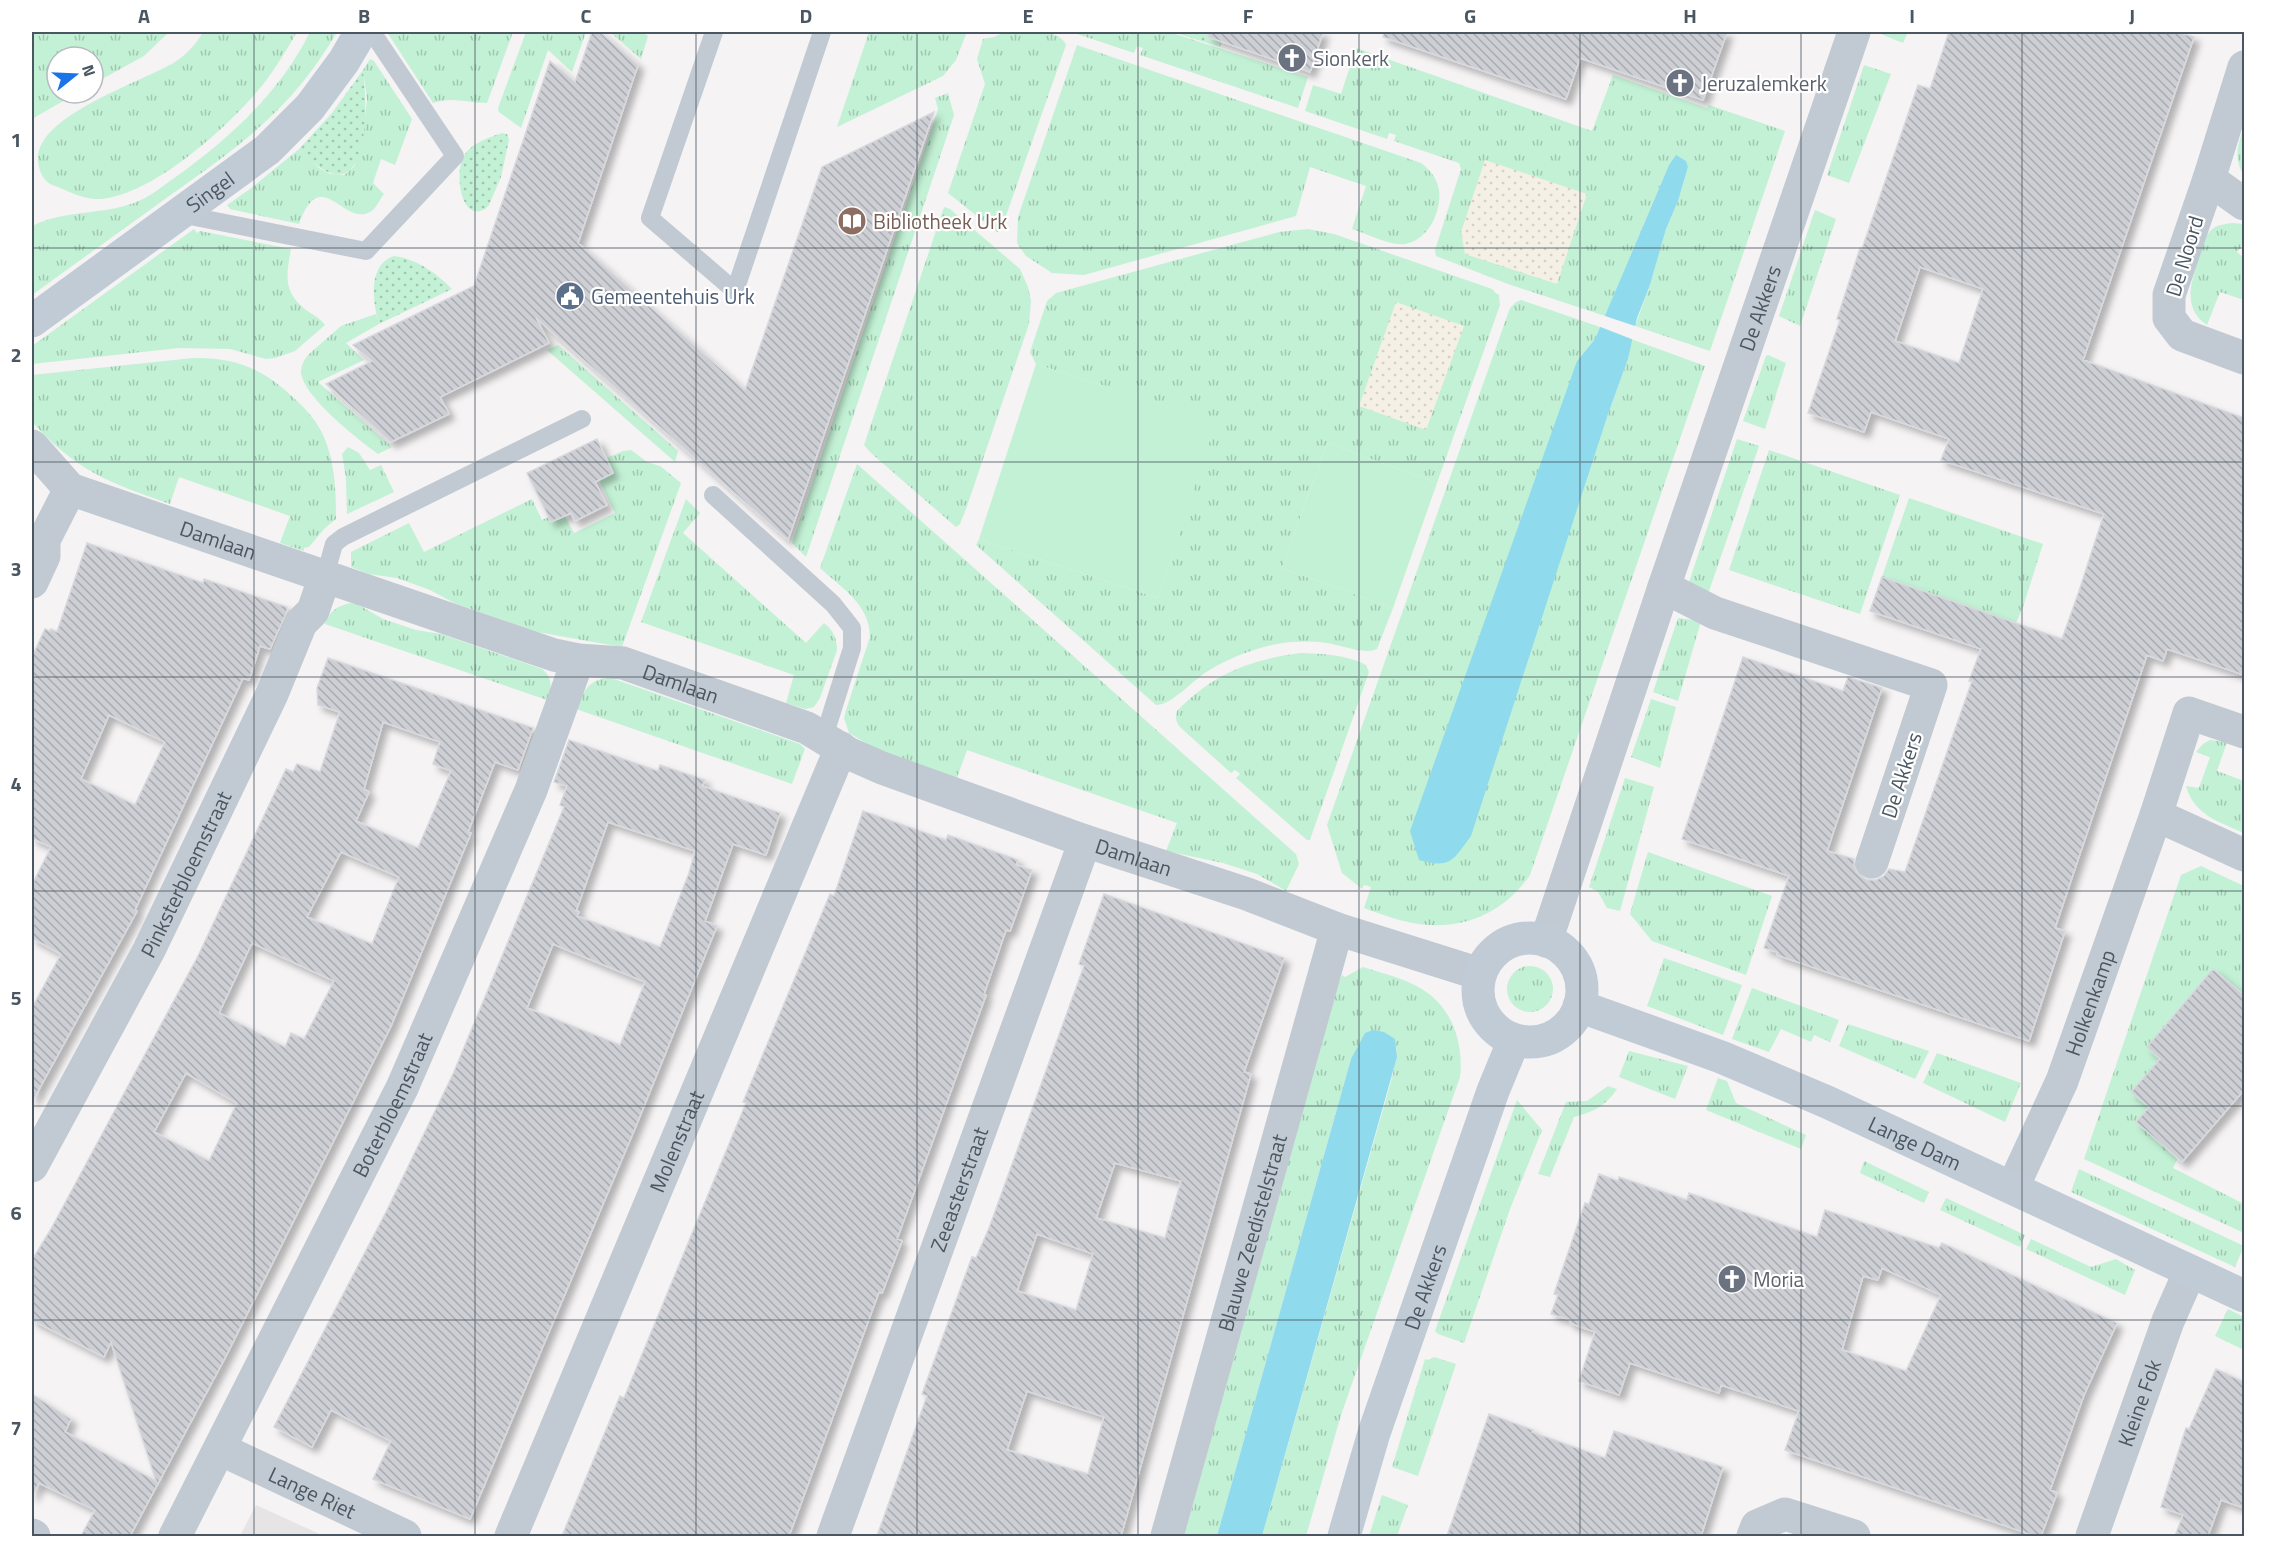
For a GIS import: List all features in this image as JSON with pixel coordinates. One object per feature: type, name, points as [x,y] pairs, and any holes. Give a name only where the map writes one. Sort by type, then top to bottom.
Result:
[{"type":"street","name":"Singel","points":[[32,321],[252,163],[286,133],[333,77],[361,32]]},
{"type":"street","name":"De Akkers","points":[[1546,940],[1854,32]]},
{"type":"street","name":"De Noord","points":[[2244,67],[2169,295],[2169,318],[2182,335],[2244,358]]},
{"type":"street","points":[[2209,179],[2244,204]]},
{"type":"street","name":"Damlaan","points":[[32,446],[70,489],[531,648],[578,660],[623,663],[794,723],[882,768],[1084,841],[1247,894],[1337,929]]},
{"type":"street","points":[[32,582],[44,556],[44,540],[70,489]]},
{"type":"street","name":"Pinksterbloemstraat","points":[[32,1166],[149,950],[272,694],[301,623],[313,611],[325,576]]},
{"type":"street","name":"De Akkers","points":[[1664,587],[1715,613],[1931,685],[1872,862]]},
{"type":"street","name":"Boterbloemstraat","points":[[175,1536],[402,1088],[531,790],[578,660]]},
{"type":"street","name":"Holkenkamp","points":[[2013,1187],[2062,1081],[2156,815],[2189,713],[2244,732]]},
{"type":"street","name":"Molenstraat","points":[[511,1536],[832,743]]},
{"type":"street","points":[[2156,815],[2244,855]]},
{"type":"street","name":"Zeeasterstraat","points":[[833,1536],[1084,841]]},
{"type":"street","points":[[1337,929],[1479,974]]},
{"type":"street","name":"Blauwe Zeedistelstraat","points":[[1167,1536],[1337,929]]},
{"type":"street","points":[[1519,939],[1546,940],[1558,947],[1576,966],[1582,993],[1579,1006],[1574,1018],[1564,1029],[1553,1036],[1540,1041],[1514,1040],[1496,1029],[1484,1014],[1479,1001],[1479,974],[1495,951],[1506,944],[1519,939]]},
{"type":"street","name":"Lange Dam","points":[[1579,1006],[1721,1057],[1827,1102],[2244,1296]]},
{"type":"street","name":"De Akkers","points":[[1344,1536],[1374,1433],[1489,1103],[1514,1040]]},
{"type":"street","name":"Kleine Fok","points":[[2092,1536],[2168,1321],[2190,1270]]},
{"type":"street","name":"Lange Riet","points":[[220,1449],[405,1536]]},
{"type":"street","points":[[1753,1536],[1757,1526],[1785,1514],[1854,1536]]},
{"type":"lane","points":[[180,214],[366,251],[455,156],[372,32]]},
{"type":"lane","points":[[714,32],[650,218],[735,291],[822,32]]},
{"type":"lane","points":[[325,576],[334,544],[347,534],[582,419]]},
{"type":"lane","points":[[713,495],[833,604],[852,628],[852,648],[832,743]]},
{"type":"shaded area","points":[[256,1505],[324,1536],[240,1536]]},
{"type":"green space","points":[[32,32],[169,32],[144,56],[105,77],[105,45],[45,45],[45,105],[56,105],[32,119]]},
{"type":"green space","points":[[203,32],[297,32],[274,70],[251,99],[211,138],[163,174],[116,196],[94,199],[72,193],[50,184],[45,179],[38,161],[41,145],[53,129],[88,105],[105,105],[105,96],[175,62]]},
{"type":"green space","points":[[310,32],[337,32],[301,84],[261,126],[216,162],[32,295],[32,226],[57,217],[121,207],[140,201],[156,191],[216,146],[252,112],[284,74]]},
{"type":"green space","points":[[387,32],[513,32],[487,103],[453,100],[433,103]]},
{"type":"green space","points":[[526,32],[586,32],[572,72],[548,50],[521,128],[499,112],[498,108]]},
{"type":"green space","points":[[610,32],[642,32],[648,36],[641,59]]},
{"type":"green space","points":[[869,32],[963,32],[966,34],[956,60],[943,76],[837,127]]},
{"type":"green space","points":[[1004,32],[1048,33],[1062,39],[1066,45],[1001,230],[997,232],[948,193],[985,84],[977,59],[983,39]]},
{"type":"green space","points":[[1071,32],[1169,32],[1308,77],[1298,108],[1140,55],[1143,48],[1137,46],[1134,53]]},
{"type":"green space","points":[[1172,32],[1225,32],[1220,47]]},
{"type":"green space","points":[[1876,32],[1908,32],[1903,43]]},
{"type":"green space","points":[[1077,45],[1421,163],[1437,182],[1439,198],[1436,216],[1427,231],[1413,242],[1405,244],[1385,241],[1352,229],[1366,186],[1310,167],[1296,216],[1084,275],[1052,273],[1026,256],[1017,243],[1018,217]]},
{"type":"green space","points":[[1356,48],[1592,131],[1613,75],[1707,108],[1709,105],[1785,131],[1710,351],[1635,326],[1688,167],[1669,165],[1605,316],[1508,284],[1436,256],[1435,250],[1461,169],[1459,163],[1394,141],[1396,135],[1389,133],[1387,139],[1305,111],[1313,85],[1341,94]]},
{"type":"green space","points":[[370,59],[374,61],[412,119],[395,165],[381,159],[373,183],[384,194],[374,209],[360,214],[351,212],[324,197],[316,198],[307,207],[299,224],[230,209],[227,205],[299,149],[319,168],[330,174],[344,175],[354,167],[363,138],[367,99],[363,70]]},
{"type":"green space","points":[[1864,65],[1891,74],[1849,183],[1827,175]]},
{"type":"green space","points":[[363,70],[364,135],[359,155],[351,169],[339,174],[322,169],[299,149],[332,113]]},
{"type":"green space","points":[[948,93],[954,115],[806,557],[792,543],[938,109],[935,98]]},
{"type":"green space","points":[[2244,126],[2244,176],[2239,163],[2238,145]]},
{"type":"green space","points":[[502,133],[507,134],[509,140],[501,177],[489,205],[485,209],[476,211],[469,208],[461,192],[462,161],[473,146]]},
{"type":"green space","points":[[944,207],[950,209],[1020,269],[1031,301],[1029,324],[966,509],[960,524],[956,527],[864,445]]},
{"type":"green space","points":[[1815,210],[1836,219],[1800,326],[1779,316]]},
{"type":"green space","points":[[2232,223],[2244,224],[2244,243],[2237,252],[2244,258],[2244,300],[2220,292],[2207,325],[2199,318],[2191,302],[2194,275],[2203,243],[2208,234],[2217,226]]},
{"type":"green space","points":[[194,229],[197,233],[200,231],[291,249],[287,275],[293,297],[325,325],[295,351],[275,358],[266,359],[230,349],[179,348],[32,364],[32,346]]},
{"type":"green space","points":[[1308,229],[1334,234],[1492,289],[1499,296],[1500,305],[1437,483],[1327,443],[1282,568],[1393,608],[1377,649],[1366,651],[1327,643],[1308,642],[1289,642],[1268,646],[1241,654],[1216,666],[1176,697],[1156,705],[976,545],[979,539],[1158,598],[1215,422],[1036,364],[1030,352],[1047,301],[1056,293],[1279,232]]},
{"type":"green space","points":[[394,256],[411,260],[426,268],[452,289],[379,324],[374,296],[376,276],[379,267]]},
{"type":"green space","points":[[1521,300],[1600,327],[1595,339],[1577,361],[1607,417],[1628,359],[1631,339],[1705,366],[1530,875],[1506,901],[1477,918],[1444,925],[1408,922],[1364,908],[1371,887],[1364,885],[1362,889],[1342,873],[1327,825],[1510,308]]},
{"type":"green space","points":[[376,314],[379,324],[346,343],[364,360],[318,382],[392,447],[378,454],[321,405],[304,382],[301,372],[308,355],[341,326]]},
{"type":"green space","points":[[558,345],[678,451],[675,462],[547,350]]},
{"type":"green space","points":[[1768,355],[1786,363],[1765,429],[1743,421]]},
{"type":"green space","points":[[209,358],[237,363],[261,373],[296,400],[319,427],[328,447],[333,467],[336,519],[309,547],[304,548],[304,551],[280,543],[290,516],[179,477],[170,504],[148,496],[95,474],[64,453],[32,422],[32,375]]},
{"type":"green space","points":[[1036,364],[1216,422],[1158,598],[979,539]]},
{"type":"green space","points":[[1737,439],[1759,446],[1708,594],[1689,582]]},
{"type":"green space","points":[[1327,443],[1437,483],[1393,608],[1282,568]]},
{"type":"green space","points":[[348,447],[359,453],[370,470],[381,465],[394,492],[347,514],[346,478],[342,454]]},
{"type":"green space","points":[[631,450],[647,462],[660,466],[681,483],[622,647],[537,632],[454,603],[430,590],[397,578],[369,574],[351,567],[351,552],[409,523],[424,552],[532,499],[542,520],[562,511],[574,533],[615,513],[599,480],[613,473],[607,458]]},
{"type":"green space","points":[[1769,450],[1900,495],[1860,614],[1729,570]]},
{"type":"green space","points":[[857,464],[1296,854],[1299,864],[1286,891],[1257,874],[1223,863],[1166,851],[1177,823],[967,750],[957,778],[878,750],[849,733],[844,718],[870,637],[869,626],[860,606],[820,568]]},
{"type":"green space","points":[[1909,498],[2043,544],[2016,623],[1882,577]]},
{"type":"green space","points":[[686,499],[700,513],[683,533],[806,643],[824,623],[832,631],[837,650],[820,698],[814,707],[805,709],[786,703],[794,675],[641,622]]},
{"type":"green space","points":[[350,603],[357,604],[383,619],[416,630],[441,634],[542,669],[550,683],[547,700],[325,624],[334,610]]},
{"type":"green space","points":[[1678,618],[1701,621],[1678,701],[1653,692]]},
{"type":"green space","points":[[1300,653],[1333,655],[1358,661],[1366,665],[1369,672],[1310,840],[1307,840],[1236,778],[1240,774],[1235,770],[1231,773],[1181,728],[1176,718],[1177,711],[1218,678],[1264,660]]},
{"type":"green space","points":[[611,678],[800,744],[805,749],[792,784],[576,709],[588,687],[598,680]]},
{"type":"green space","points":[[1651,699],[1676,707],[1660,768],[1631,757]]},
{"type":"green space","points":[[2210,740],[2227,742],[2217,771],[2244,781],[2244,833],[2201,811],[2186,786],[2199,788],[2210,757],[2196,752]]},
{"type":"green space","points":[[1625,778],[1654,787],[1620,911],[1607,908],[1598,892],[1589,887]]},
{"type":"green space","points":[[1648,852],[1772,896],[1746,975],[1652,941],[1630,914]]},
{"type":"green space","points":[[2201,866],[2244,886],[2244,995],[2213,969],[2147,1047],[2160,1059],[2131,1092],[2149,1107],[2178,1158],[2173,1168],[2244,1204],[2244,1233],[2084,1159],[2181,875]]},
{"type":"green space","points":[[1664,958],[1742,985],[1723,1035],[1647,1006]]},
{"type":"green space","points":[[1530,966],[1546,973],[1553,989],[1546,1005],[1530,1012],[1514,1005],[1507,989],[1514,973]]},
{"type":"green space","points":[[1363,967],[1413,984],[1440,1005],[1448,1015],[1458,1039],[1460,1077],[1341,1415],[1306,1536],[1262,1536],[1393,1074],[1397,1049],[1351,1059],[1217,1536],[1184,1536],[1338,985],[1342,975],[1345,977]]},
{"type":"green space","points":[[1752,988],[1839,1020],[1830,1042],[1814,1035],[1811,1042],[1781,1029],[1769,1052],[1732,1039]]},
{"type":"green space","points":[[1848,1024],[1929,1051],[1915,1079],[1839,1046]]},
{"type":"green space","points":[[1629,1051],[1688,1066],[1675,1099],[1619,1077]]},
{"type":"green space","points":[[1937,1053],[2021,1083],[2005,1122],[1923,1083]]},
{"type":"green space","points":[[1718,1078],[1727,1081],[1736,1103],[1806,1135],[1801,1149],[1706,1110]]},
{"type":"green space","points":[[1608,1086],[1617,1089],[1608,1100],[1593,1110],[1574,1117],[1550,1177],[1538,1174],[1566,1102],[1587,1101]]},
{"type":"green space","points":[[1517,1100],[1542,1130],[1510,1209],[1464,1343],[1435,1331]]},
{"type":"green space","points":[[1864,1161],[1929,1192],[1924,1203],[1860,1173]]},
{"type":"green space","points":[[2079,1169],[2244,1246],[2235,1267],[2071,1192]]},
{"type":"green space","points":[[1946,1198],[2025,1235],[2020,1247],[1940,1210]]},
{"type":"green space","points":[[2031,1239],[2091,1267],[2116,1259],[2135,1270],[2125,1295],[2026,1249]]},
{"type":"green space","points":[[2228,1309],[2244,1317],[2244,1350],[2215,1336]]},
{"type":"green space","points":[[1434,1357],[1456,1364],[1418,1476],[1392,1467],[1425,1359]]},
{"type":"green space","points":[[1382,1495],[1408,1505],[1397,1536],[1369,1536]]},
{"type":"sand","points":[[1485,160],[1587,194],[1557,284],[1465,254],[1461,232]]},
{"type":"sand","points":[[1396,302],[1464,326],[1426,430],[1359,406]]},
{"type":"water","points":[[1676,155],[1686,161],[1688,167],[1678,201],[1666,229],[1650,285],[1637,318],[1628,359],[1607,417],[1471,836],[1455,857],[1445,863],[1419,860],[1410,831],[1577,361],[1595,339],[1669,165]]},
{"type":"water","points":[[1373,1030],[1384,1032],[1395,1039],[1397,1057],[1262,1536],[1217,1536],[1351,1059],[1365,1033]]},
{"type":"pier","points":[[1602,315],[1638,327],[1634,340],[1598,326]]},
{"type":"building","points":[[592,32],[600,32],[638,65],[578,243],[745,390],[822,167],[934,112],[788,540],[536,318],[549,343],[440,397],[449,414],[391,442],[326,384],[372,361],[353,345],[474,286],[550,61],[575,82]]},
{"type":"building","name":"Sionkerk","points":[[1209,32],[1323,32],[1310,72],[1208,37]]},
{"type":"building","points":[[1384,32],[1727,32],[1703,100],[1580,58],[1566,99],[1383,37]]},
{"type":"building","points":[[1949,32],[2177,32],[2194,37],[2083,360],[2244,418],[2244,675],[2167,649],[2163,661],[2147,655],[2055,928],[2065,931],[2029,1041],[1777,955],[1777,952],[1764,948],[1789,876],[1682,839],[1743,657],[1843,691],[1848,677],[1882,688],[1827,851],[1854,859],[1854,866],[1858,874],[1867,880],[1876,880],[1884,876],[1889,869],[1905,872],[1972,681],[1969,681],[1981,649],[1870,611],[1882,577],[2062,639],[2079,591],[2104,514],[1941,460],[1949,439],[1871,412],[1864,432],[1808,413],[1840,320],[1837,319],[1860,248],[1862,249],[1918,85],[1930,89]],"holes":[[[1920,267],[1983,289],[1959,363],[1895,341]]]},
{"type":"building","points":[[597,439],[613,473],[595,482],[607,505],[575,521],[571,513],[551,522],[527,473]]},
{"type":"building","points":[[87,543],[203,583],[204,579],[287,607],[270,649],[260,646],[249,680],[243,678],[135,910],[137,911],[32,1102],[32,1008],[61,954],[32,938],[32,885],[51,847],[32,838],[32,657],[45,629],[57,632]],"holes":[[[109,715],[165,742],[135,805],[81,779]]]},
{"type":"building","points":[[328,658],[533,728],[518,770],[495,762],[468,832],[471,833],[391,1026],[225,1358],[130,1536],[81,1536],[95,1510],[39,1483],[32,1497],[32,1394],[71,1419],[65,1432],[156,1481],[111,1342],[104,1357],[32,1320],[32,1260],[51,1229],[198,956],[286,769],[293,772],[297,764],[320,772],[340,712],[318,705],[317,688]],"holes":[[[383,722],[440,742],[433,764],[451,771],[418,848],[356,821],[369,792],[364,789]],[[341,852],[399,877],[372,944],[307,917]],[[252,943],[334,981],[304,1039],[291,1033],[285,1047],[219,1013]],[[186,1073],[237,1103],[209,1161],[154,1132]]]},
{"type":"building","points":[[569,740],[658,771],[660,765],[705,780],[702,786],[780,813],[766,855],[733,844],[705,921],[717,926],[636,1126],[470,1519],[373,1479],[391,1441],[331,1410],[312,1447],[274,1427],[386,1212],[453,1074],[564,807],[560,805],[567,786],[554,782]],"holes":[[[608,822],[695,851],[689,873],[660,947],[577,916],[579,912],[576,911]],[[553,944],[645,982],[620,1045],[527,1008]]]},
{"type":"building","points":[[863,811],[946,840],[948,835],[1018,860],[1016,865],[1032,870],[1010,931],[1006,930],[984,994],[986,995],[897,1239],[902,1241],[882,1293],[879,1292],[789,1536],[562,1536],[620,1396],[624,1398],[746,1103],[743,1102],[830,894],[834,896]]},
{"type":"building","points":[[1104,894],[1284,958],[1244,1072],[1251,1074],[1121,1536],[877,1536],[927,1396],[922,1394],[972,1257],[976,1258],[989,1228],[1084,966],[1079,964]],"holes":[[[1115,1163],[1181,1181],[1165,1238],[1096,1218]],[[1037,1234],[1093,1254],[1076,1310],[1017,1291]],[[1027,1391],[1104,1417],[1088,1474],[1007,1450]]]},
{"type":"building","points":[[2213,969],[2244,995],[2244,1090],[2182,1162],[2136,1122],[2149,1107],[2131,1092],[2160,1059],[2147,1047]]},
{"type":"building","points":[[1599,1174],[1618,1181],[1619,1177],[1687,1200],[1689,1193],[1817,1237],[1825,1210],[1939,1248],[1942,1243],[2117,1323],[2084,1395],[2050,1490],[2057,1493],[2041,1536],[2035,1536],[1785,1450],[1799,1411],[1721,1385],[1719,1393],[1630,1363],[1619,1395],[1579,1381],[1595,1332],[1570,1323],[1571,1320],[1551,1314],[1558,1295],[1554,1294],[1585,1203],[1589,1204]],"holes":[[[1882,1268],[1941,1295],[1906,1371],[1842,1350],[1863,1276],[1878,1280]]]},
{"type":"building","points":[[2216,1369],[2244,1382],[2244,1508],[2221,1500],[2208,1536],[2175,1536],[2183,1515],[2161,1507],[2186,1428],[2189,1429]]},
{"type":"building","points":[[1489,1414],[1605,1458],[1614,1431],[1723,1467],[1701,1536],[1447,1536]]},
{"type":"place","name":"Sionkerk","points":[[1292,58]]},
{"type":"place","name":"Jeruzalemkerk","points":[[1680,83]]},
{"type":"place","name":"Bibliotheek Urk","points":[[852,221]]},
{"type":"place","name":"Gemeentehuis Urk","points":[[570,296]]},
{"type":"place","name":"Moria","points":[[1732,1279]]}]
